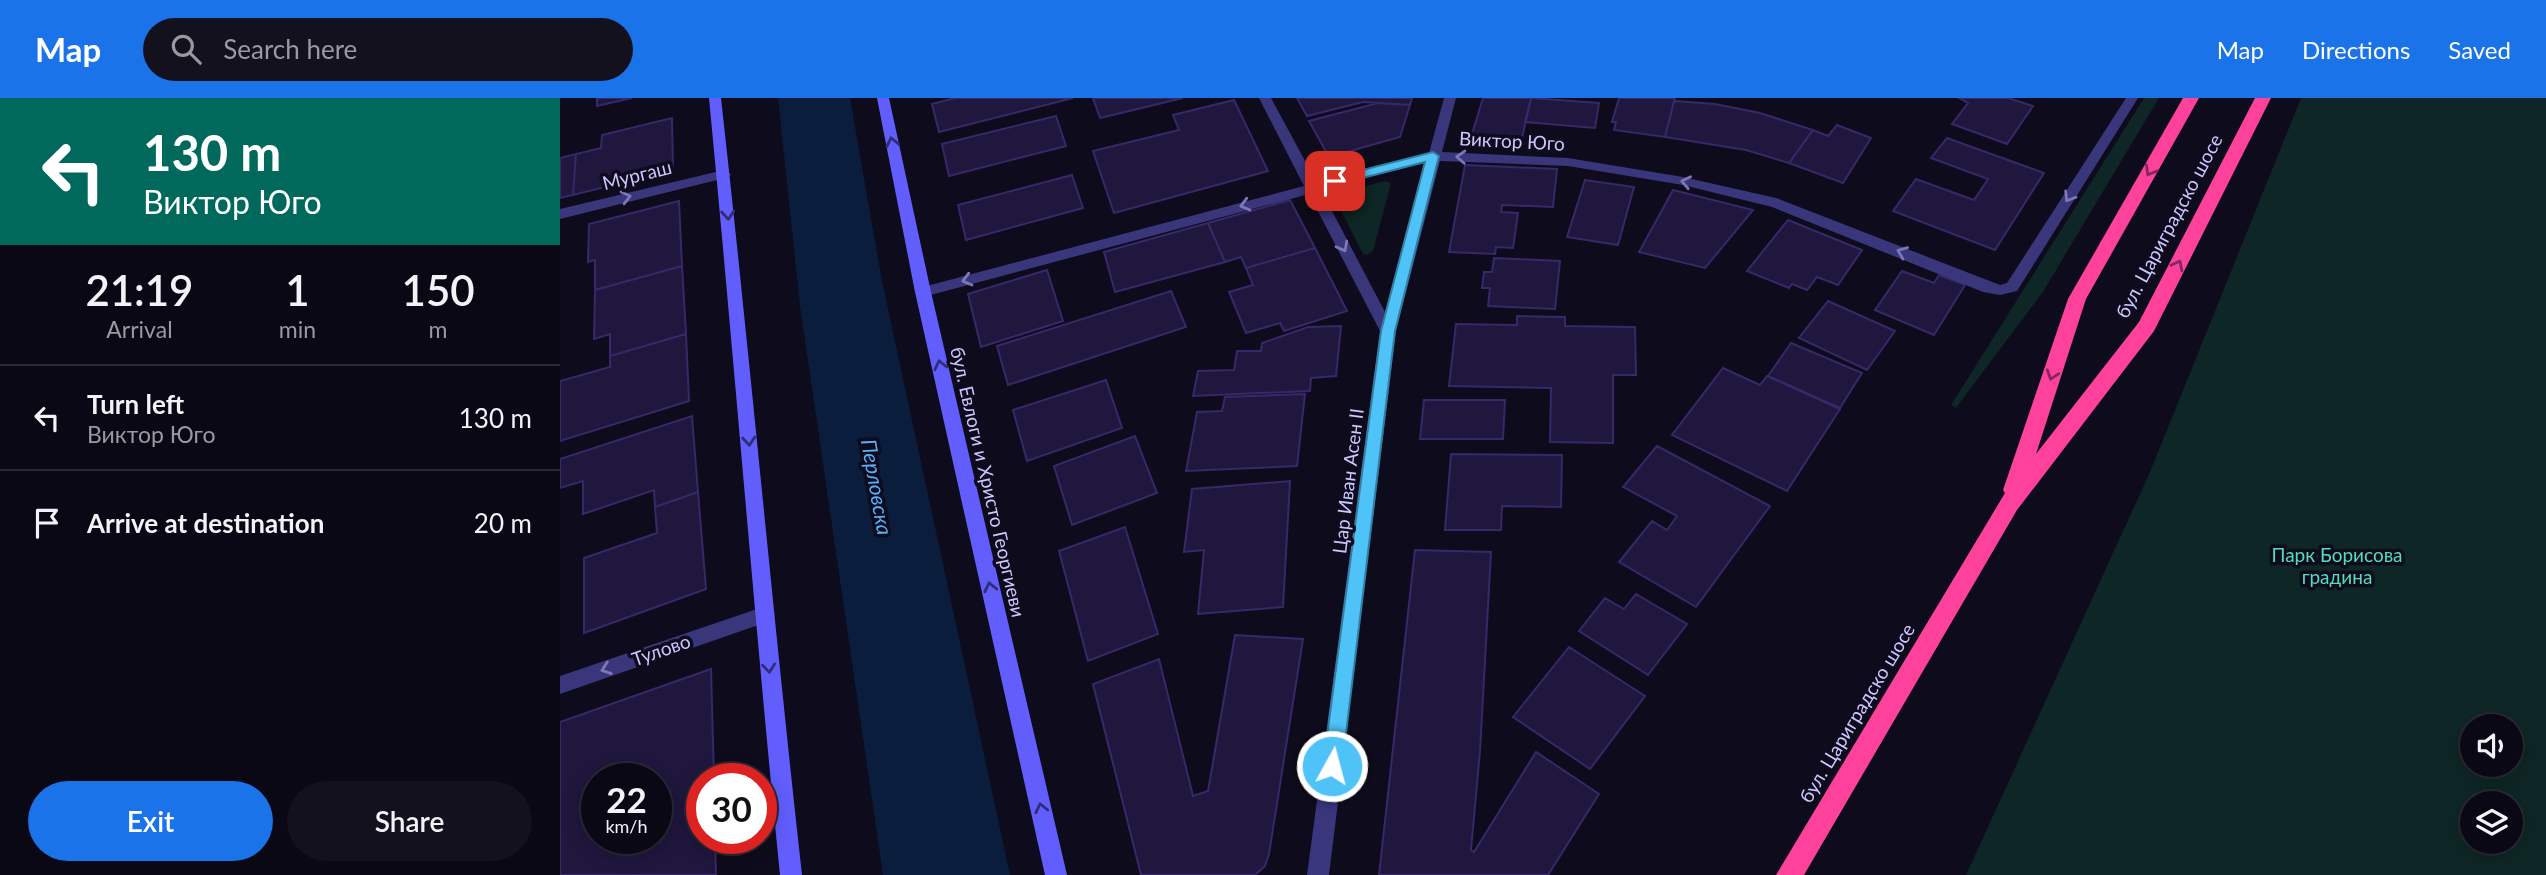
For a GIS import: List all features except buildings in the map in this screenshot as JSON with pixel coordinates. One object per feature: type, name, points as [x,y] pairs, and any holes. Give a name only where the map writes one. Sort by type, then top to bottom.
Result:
[{"type":"highway","name":"бул. Цариградско шосе","points":[[2009,504],[2077,299],[2191,98]]},
{"type":"highway","name":"бул. Цариградско шосе","points":[[1789,875],[2009,504],[2147,326],[2263,98]]},
{"type":"main road","points":[[715,98],[746,395],[763,615],[791,875]]},
{"type":"main road","name":"бул. Евлоги и Христо Георгиеви","points":[[883,98],[923,292],[1056,875]]},
{"type":"street","points":[[1265,98],[1388,331]]},
{"type":"street","name":"Цар Иван Асен II","points":[[1318,875],[1388,331],[1450,98]]},
{"type":"street","name":"Виктор Юго","points":[[923,292],[1433,156],[1568,162],[1684,181],[1776,203],[1988,288],[2000,289],[2012,287],[2132,98]]},
{"type":"street","name":"Мургаш","points":[[560,214],[724,174]]},
{"type":"street","name":"Тулово","points":[[560,685],[763,615]]},
{"type":"green space","points":[[2144,98],[2159,98],[2043,292],[1956,408],[1951,405]]},
{"type":"green space","name":"Парк Борисова градина","points":[[2301,98],[2546,98],[2546,875],[1966,875],[2150,472]]},
{"type":"green space","points":[[1385,181],[1391,183],[1373,251],[1367,255],[1363,254],[1333,195]]},
{"type":"water","name":"Перловска","points":[[778,98],[850,98],[882,281],[1010,875],[883,875],[800,306]]},
{"type":"route","points":[[1332,766],[1388,331],[1433,156],[1335,181]]}]
